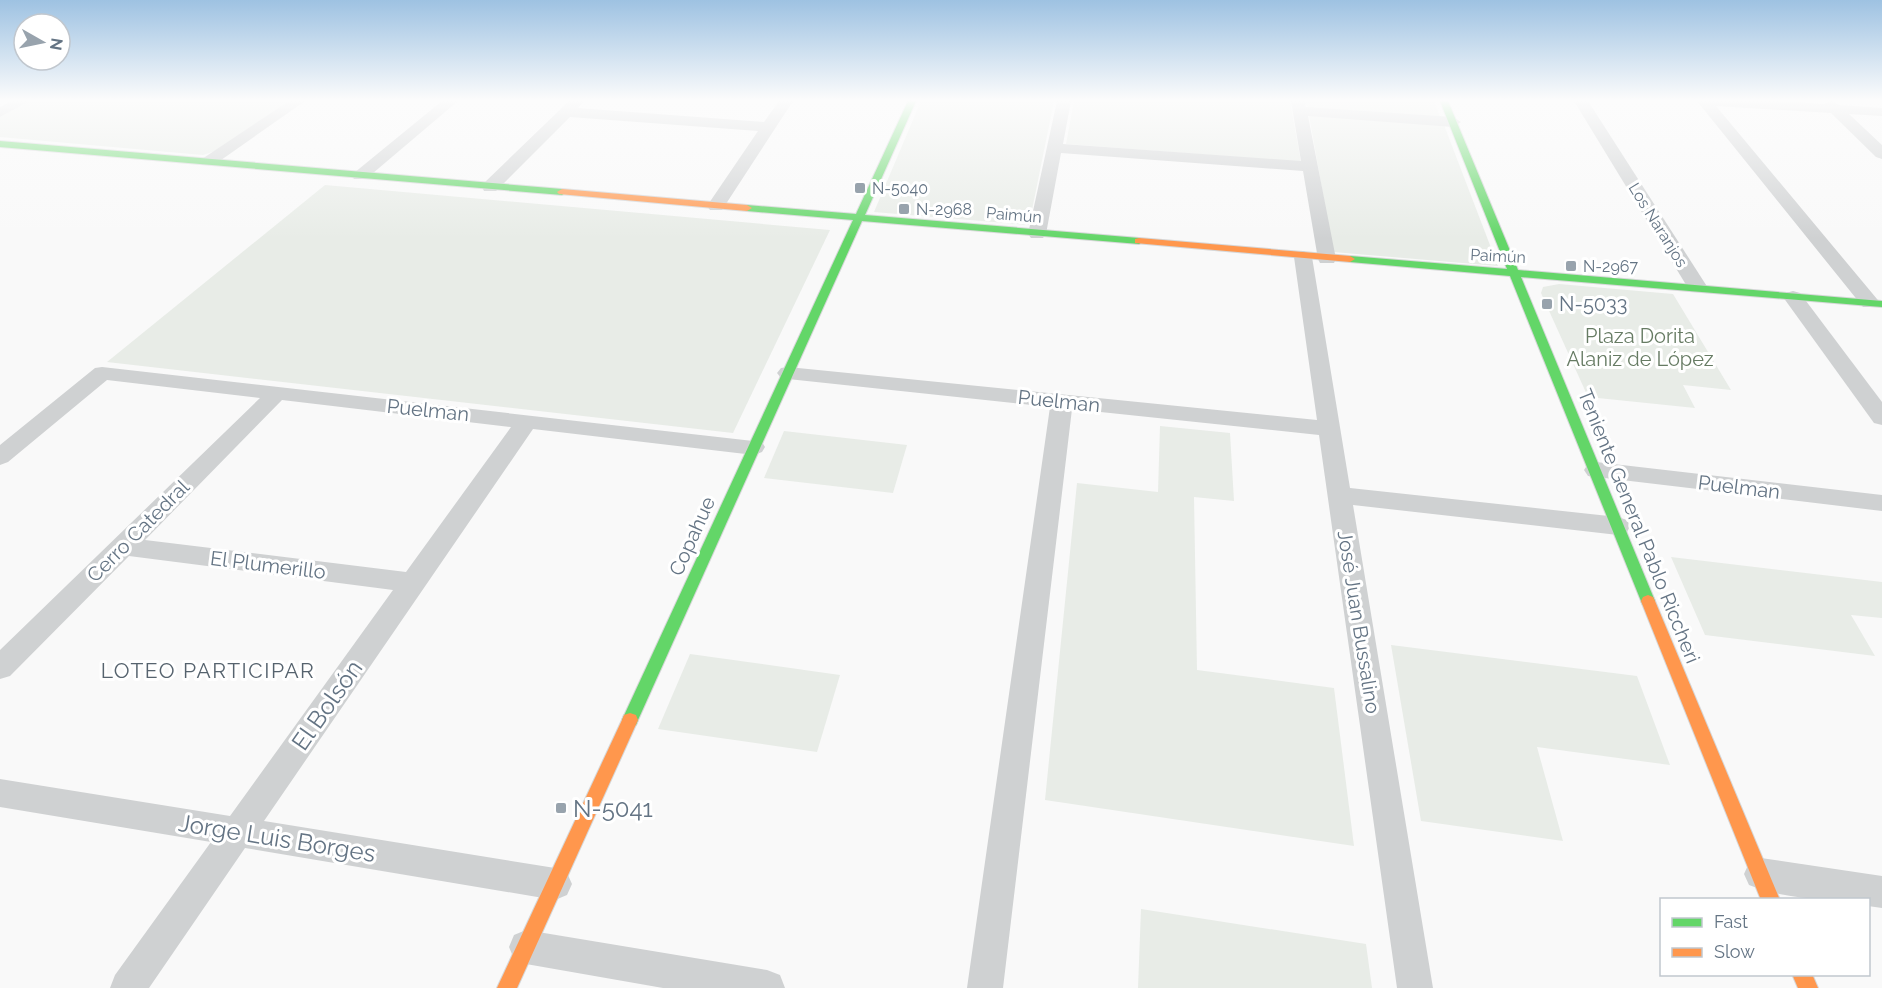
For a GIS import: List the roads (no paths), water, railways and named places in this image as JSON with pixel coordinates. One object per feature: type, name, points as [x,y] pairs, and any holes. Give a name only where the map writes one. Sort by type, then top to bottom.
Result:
[{"type":"street","name":"Paimún","points":[[36,147],[1315,258],[1515,275],[1551,275],[1876,304]]},
{"type":"street","points":[[208,162],[230,147]]},
{"type":"street","points":[[360,176],[395,147]]},
{"type":"street","points":[[490,187],[530,147]]},
{"type":"street","points":[[716,206],[755,147]]},
{"type":"street","name":"Copahue","points":[[507,988],[891,147]]},
{"type":"street","name":"José Juan Bussalino","points":[[1306,147],[1310,167],[1329,429],[1415,988]]},
{"type":"street","name":"Teniente General Pablo Riccheri","points":[[1463,147],[1766,887]]},
{"type":"street","name":"Los Naranjos","points":[[1610,147],[1698,288]]},
{"type":"street","points":[[1743,147],[1876,304]]},
{"type":"street","points":[[1037,234],[1054,148],[1310,167]]},
{"type":"street","points":[[1793,297],[1882,418]]},
{"type":"street","name":"Puelman","points":[[0,456],[102,373],[754,447]]},
{"type":"street","name":"Puelman","points":[[788,373],[1329,429]]},
{"type":"street","name":"Cerro Catedral","points":[[0,668],[277,393]]},
{"type":"street","points":[[985,988],[1062,401]]},
{"type":"street","name":"El Bolsón","points":[[128,988],[527,421]]},
{"type":"street","name":"Puelman","points":[[1596,470],[1882,503]]},
{"type":"street","points":[[1340,495],[1618,526]]},
{"type":"street","name":"El Plumerillo","points":[[123,546],[413,583]]},
{"type":"street","name":"Jorge Luis Borges","points":[[0,793],[555,884]]},
{"type":"street","points":[[1766,887],[1882,892]]},
{"type":"street","points":[[526,947],[767,988]]},
{"type":"place","name":"N-5040","points":[[860,188]]},
{"type":"place","name":"N-2968","points":[[904,209]]},
{"type":"place","name":"N-2967","points":[[1571,266]]},
{"type":"place","name":"N-5033","points":[[1547,304]]},
{"type":"place","name":"N-5041","points":[[561,808]]},
{"type":"district","name":"LOTEO PARTICIPAR","points":[[208,670]]},
{"type":"park label","name":"Plaza Dorita Alaniz de López","points":[[1640,348]]}]
